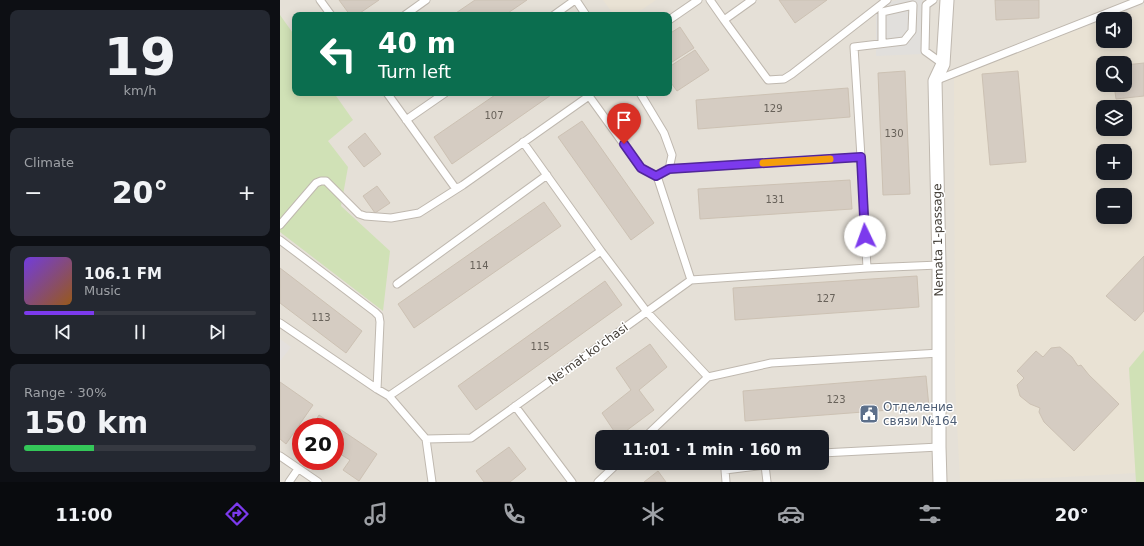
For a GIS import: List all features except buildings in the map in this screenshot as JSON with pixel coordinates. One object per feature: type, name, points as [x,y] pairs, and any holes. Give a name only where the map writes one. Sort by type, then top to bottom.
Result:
[{"type":"street","name":"Nemata 1-passage","points":[[940,482],[939,265],[935,81],[943,64],[947,0]]},
{"type":"lane","points":[[320,0],[329,12]]},
{"type":"lane","points":[[409,12],[426,0]]},
{"type":"lane","points":[[558,12],[576,0],[584,12]]},
{"type":"lane","points":[[672,18],[698,0]]},
{"type":"lane","points":[[710,0],[768,80],[784,79],[792,74],[887,0]]},
{"type":"lane","points":[[724,20],[752,0]]},
{"type":"lane","points":[[933,0],[926,5],[925,51],[943,64]]},
{"type":"lane","points":[[935,81],[1126,3],[1140,0]]},
{"type":"lane","points":[[867,268],[854,47],[904,40],[912,31],[912,5],[882,12],[882,43]]},
{"type":"lane","points":[[389,96],[456,189],[463,185]]},
{"type":"lane","points":[[406,120],[440,96]]},
{"type":"lane","points":[[280,225],[316,183],[321,181],[326,181],[359,214],[365,216],[391,218],[419,213],[463,185],[588,96],[641,168],[656,176],[691,280],[867,268],[939,265]]},
{"type":"lane","points":[[642,96],[664,133],[672,155],[669,169]]},
{"type":"lane","points":[[523,142],[601,251],[647,312],[708,377]]},
{"type":"lane","points":[[656,176],[669,169],[861,157]]},
{"type":"lane","points":[[397,284],[547,175]]},
{"type":"lane","points":[[280,240],[379,316],[377,389]]},
{"type":"lane","points":[[389,396],[601,251]]},
{"type":"lane","name":"Ne'mat ko'chasi","points":[[426,438],[471,438],[691,280]]},
{"type":"lane","points":[[280,323],[389,396],[426,438],[432,482]]},
{"type":"lane","points":[[652,430],[708,377],[771,363],[940,353]]},
{"type":"lane","points":[[515,406],[572,482]]},
{"type":"lane","points":[[829,453],[939,447]]},
{"type":"lane","points":[[280,456],[292,464]]},
{"type":"lane","points":[[289,482],[297,470]]},
{"type":"lane","points":[[301,470],[317,482]]},
{"type":"lane","points":[[598,482],[611,470]]},
{"type":"lane","points":[[725,470],[726,482]]},
{"type":"lane","points":[[767,482],[768,470]]},
{"type":"shaded area","points":[[280,0],[1144,0],[1144,482],[280,482]]},
{"type":"shaded area","points":[[603,0],[656,0],[638,12],[612,12]]},
{"type":"shaded area","points":[[898,0],[923,0],[923,54],[876,56],[876,5]]},
{"type":"shaded area","points":[[1144,6],[1144,350],[1129,368],[1136,473],[960,481],[955,384],[954,73],[1096,23],[1096,48],[1132,48],[1132,12],[1127,12]]},
{"type":"shaded area","points":[[280,339],[291,347],[280,361]]},
{"type":"green space","points":[[280,15],[292,32],[292,96],[336,96],[353,120],[328,141],[348,167],[341,206],[390,251],[383,311],[280,232]]},
{"type":"green space","points":[[1144,350],[1144,482],[1136,482],[1129,368]]},
{"type":"slow traffic","points":[[763,163],[830,159]]},
{"type":"place","name":"Отделение связи №164","points":[[869,414]]},
{"type":"route","points":[[624,144],[641,168],[656,176],[669,169],[861,157],[865,236]]}]
